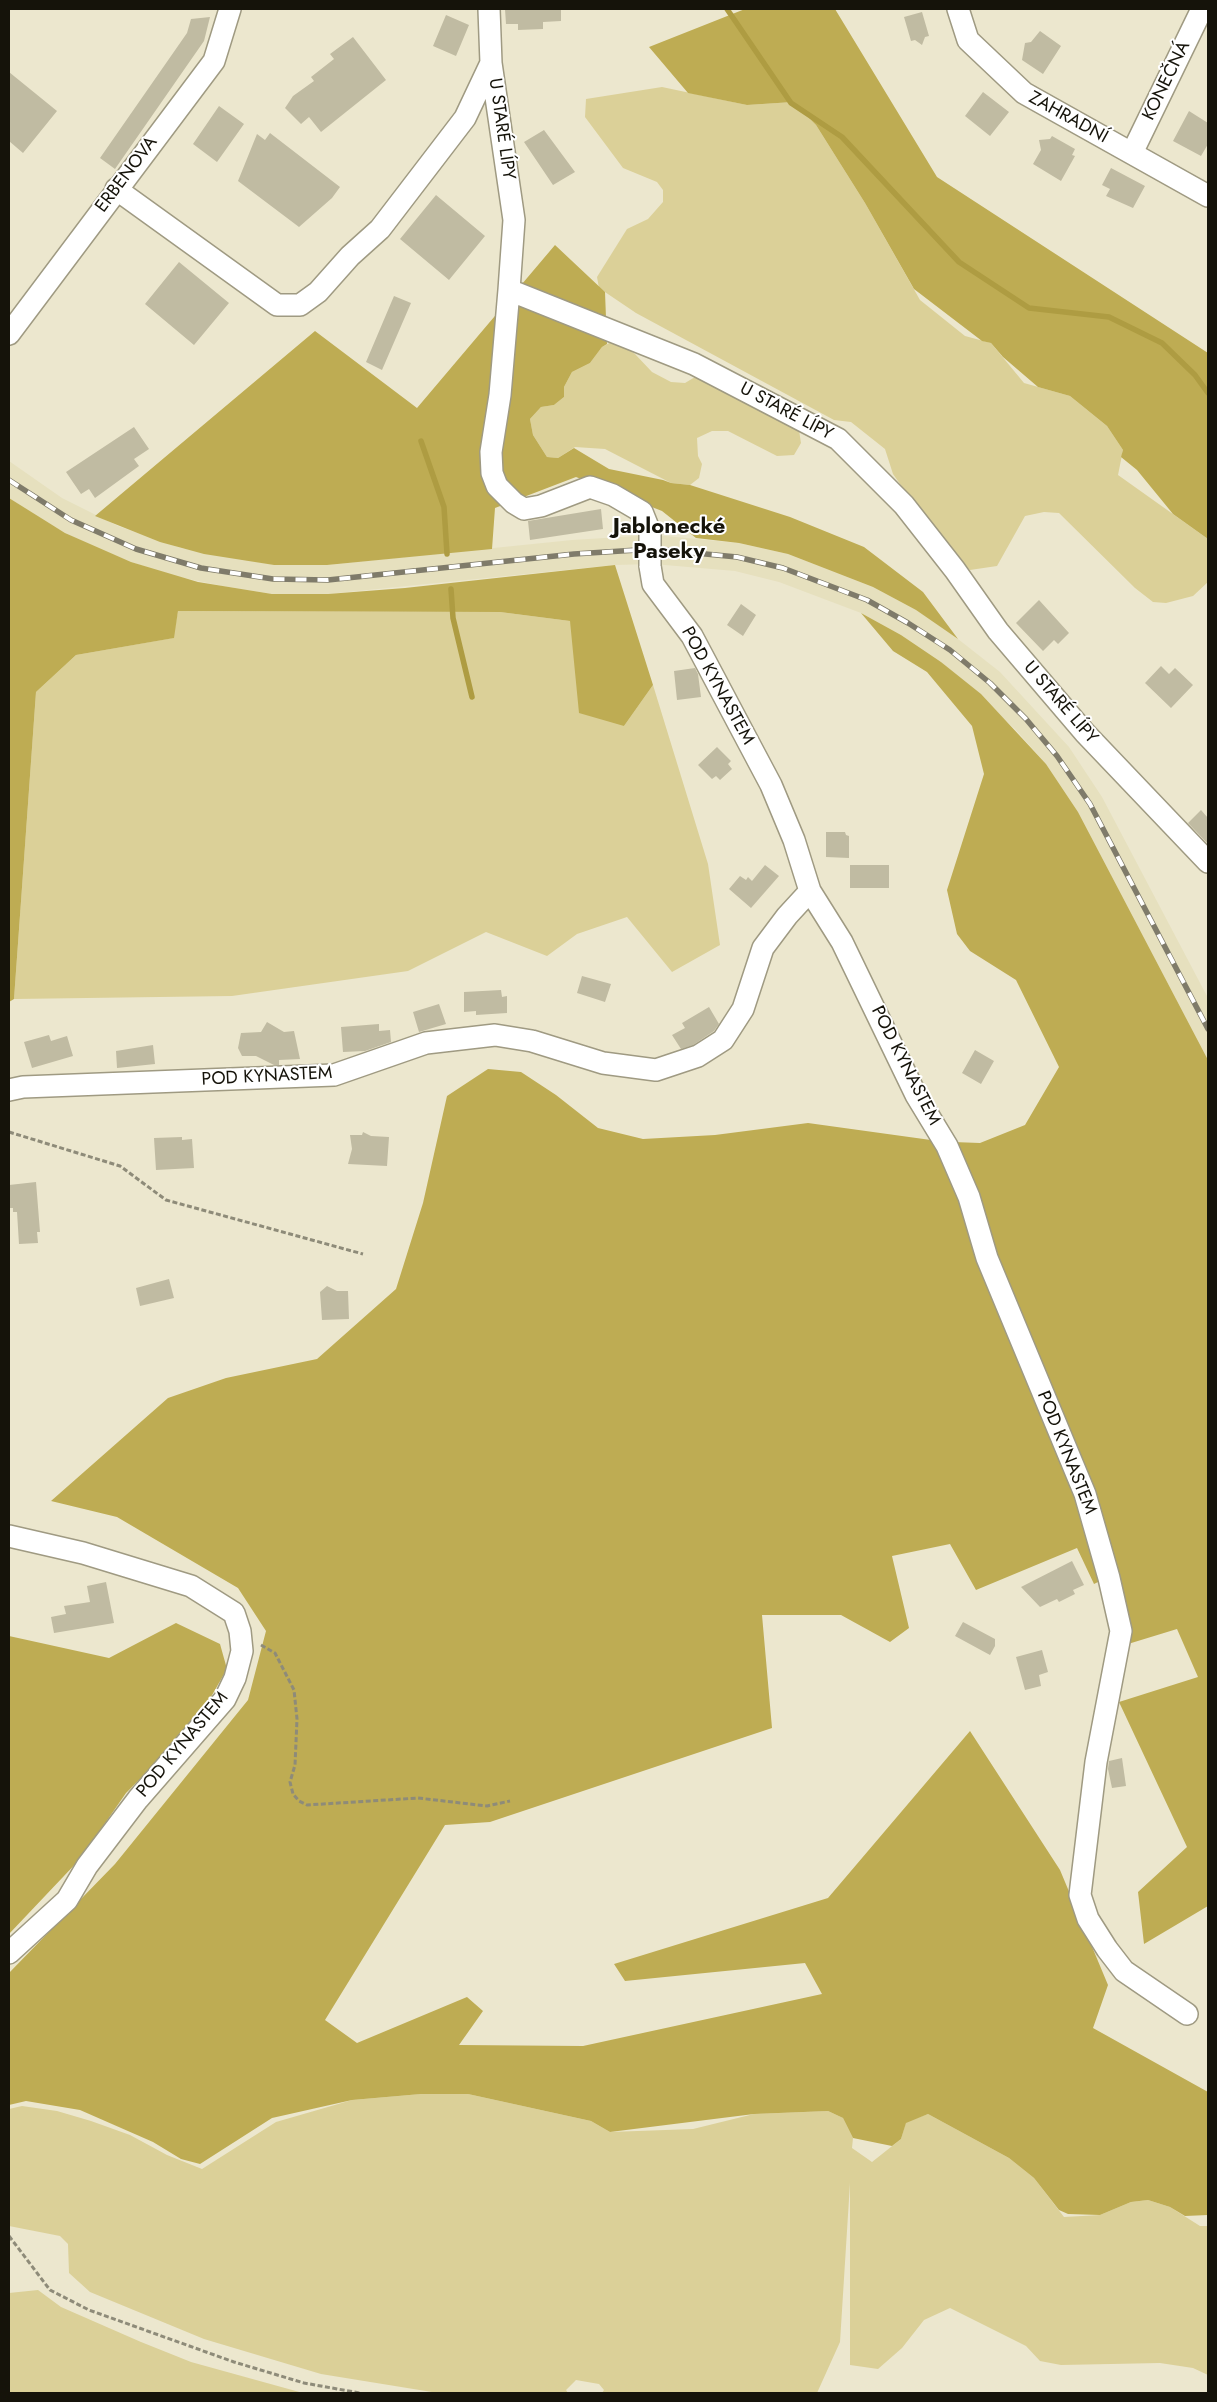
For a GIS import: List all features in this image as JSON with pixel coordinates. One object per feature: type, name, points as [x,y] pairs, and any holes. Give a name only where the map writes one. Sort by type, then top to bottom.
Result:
[{"type":"street","name":"ERBENOVA","points":[[9,334],[116,189],[214,61],[230,9]]},
{"type":"street","name":"U STARÉ LÍPY","points":[[489,9],[491,63],[514,220],[509,290],[694,364],[838,439],[904,506],[955,570],[998,631],[1086,733],[1208,862]]},
{"type":"street","name":"ZAHRADNÍ","points":[[958,9],[968,40],[1024,93],[1208,196]]},
{"type":"street","name":"KONEČNÁ","points":[[1132,153],[1202,9]]},
{"type":"street","name":"U STARÉ LÍPY","points":[[116,189],[277,306],[300,305],[318,292],[350,256],[380,229],[465,118],[491,63]]},
{"type":"street","name":"POD KYNASTEM","points":[[509,290],[500,395],[491,452],[492,473],[497,486],[514,503],[524,508],[541,506],[590,487],[613,495],[642,512],[650,532],[650,566],[653,584],[692,636],[771,785],[794,840],[810,891],[842,942],[916,1095],[947,1146],[969,1197],[987,1258],[1085,1494],[1109,1578],[1121,1631],[1096,1762],[1080,1895],[1088,1918],[1107,1950],[1124,1971],[1187,2014]]},
{"type":"street","name":"POD KYNASTEM","points":[[9,1090],[334,1075],[426,1043],[495,1035],[532,1041],[603,1063],[656,1070],[698,1056],[723,1040],[743,1009],[763,948],[787,916],[810,891]]},
{"type":"street","name":"POD KYNASTEM","points":[[9,1536],[84,1553],[191,1586],[234,1613],[240,1631],[242,1651],[235,1678],[226,1699],[138,1799],[87,1866],[67,1900],[9,1953]]},
{"type":"path","points":[[9,1132],[120,1166],[166,1200],[363,1254]]},
{"type":"path","points":[[240,1631],[274,1653],[294,1690],[297,1719],[295,1765],[290,1782],[293,1794],[299,1801],[307,1805],[418,1798],[487,1806],[510,1801]]},
{"type":"path","points":[[9,2236],[50,2290],[89,2310],[234,2362],[304,2383],[360,2393]]},
{"type":"shaded area","points":[[745,9],[835,9],[937,177],[1208,353],[1208,539],[1173,514],[1137,470],[1121,457],[1123,450],[1107,426],[1070,396],[1038,387],[1003,357],[991,343],[982,341],[914,289],[865,203],[816,125],[793,102],[747,105],[688,93],[649,47]]},
{"type":"shaded area","points":[[662,87],[747,105],[793,102],[816,125],[865,203],[920,300],[965,336],[991,343],[1024,383],[1070,396],[1107,426],[1123,450],[1118,475],[1208,539],[1208,582],[1193,596],[1166,603],[1153,602],[1135,588],[1059,513],[1044,512],[1025,516],[997,566],[970,570],[924,518],[893,474],[885,449],[851,422],[834,420],[636,313],[599,288],[597,277],[627,229],[648,219],[663,202],[663,190],[657,182],[623,168],[585,117],[586,99]]},
{"type":"shaded area","points":[[555,245],[605,292],[607,344],[602,347],[590,363],[572,372],[564,387],[564,397],[554,405],[541,407],[530,419],[533,435],[547,457],[558,458],[574,448],[609,469],[671,483],[690,485],[790,517],[864,547],[923,592],[958,639],[916,610],[873,587],[788,554],[739,543],[696,538],[662,511],[576,477],[495,508],[492,549],[327,565],[274,565],[204,554],[160,542],[95,516],[315,331],[417,408]]},
{"type":"shaded area","points":[[615,340],[635,354],[652,372],[671,382],[685,383],[695,377],[727,387],[798,424],[801,443],[794,455],[777,456],[728,431],[712,431],[697,438],[698,456],[702,464],[699,478],[690,485],[671,483],[605,449],[575,447],[558,458],[547,457],[533,435],[530,419],[541,407],[554,405],[564,397],[564,387],[572,372],[590,363],[602,347]]},
{"type":"shaded area","points":[[9,461],[62,498],[118,526],[181,548],[274,565],[327,565],[572,540],[654,535],[739,543],[788,554],[873,587],[916,610],[958,639],[1000,672],[1069,747],[1102,797],[1208,998],[1208,1060],[1078,812],[1046,764],[1015,729],[941,662],[901,635],[861,613],[779,582],[735,571],[653,564],[615,565],[328,594],[272,594],[222,586],[174,576],[131,562],[82,542],[47,523],[9,498]]},
{"type":"shaded area","points":[[9,498],[65,533],[131,562],[198,582],[272,594],[328,594],[405,588],[615,565],[653,685],[624,726],[579,713],[570,621],[500,612],[178,611],[174,638],[76,655],[36,692],[14,999],[9,1002]]},
{"type":"shaded area","points":[[178,611],[500,612],[570,621],[624,726],[653,685],[708,864],[720,945],[672,972],[627,917],[577,934],[547,956],[486,932],[408,971],[232,996],[14,999],[36,692],[76,655],[173,638]]},
{"type":"shaded area","points":[[861,613],[901,635],[941,662],[981,694],[1046,764],[1078,812],[1208,1060],[1208,1906],[1144,1944],[1138,1892],[1187,1847],[1119,1702],[1198,1677],[1177,1629],[1128,1644],[953,1142],[980,1143],[1025,1125],[1059,1067],[1016,980],[970,951],[957,934],[947,890],[984,774],[972,726],[927,672],[893,651]]},
{"type":"shaded area","points":[[488,1069],[521,1072],[556,1095],[598,1128],[643,1139],[715,1135],[808,1123],[938,1141],[1079,1500],[1104,1579],[1094,1584],[1077,1548],[976,1590],[950,1544],[892,1556],[909,1628],[890,1642],[841,1615],[762,1615],[772,1728],[490,1822],[445,1825],[325,2020],[357,2043],[467,1997],[483,2011],[459,2045],[583,2046],[822,1994],[805,1963],[625,1981],[614,1964],[828,1898],[970,1731],[1060,1870],[1108,1985],[1093,2028],[1208,2092],[1208,2215],[1185,2216],[1170,2207],[1148,2200],[1131,2202],[1100,2215],[1068,2214],[1059,2210],[1034,2178],[1009,2158],[928,2114],[906,2123],[901,2139],[892,2146],[853,2138],[843,2118],[828,2111],[754,2114],[610,2132],[591,2121],[468,2094],[421,2094],[352,2100],[272,2118],[200,2164],[181,2159],[153,2142],[80,2110],[26,2101],[9,2105],[9,1973],[115,1864],[248,1700],[266,1631],[238,1588],[117,1517],[51,1501],[168,1398],[226,1378],[317,1359],[396,1289],[423,1203],[447,1096]]},
{"type":"shaded area","points":[[176,1623],[220,1644],[227,1669],[196,1723],[126,1793],[81,1858],[9,1934],[9,1636],[109,1658]]},
{"type":"shaded area","points":[[421,2094],[468,2094],[591,2121],[610,2132],[693,2129],[754,2114],[828,2111],[843,2118],[853,2138],[852,2148],[872,2162],[901,2139],[906,2122],[928,2114],[1009,2158],[1034,2178],[1064,2217],[1100,2215],[1131,2202],[1148,2200],[1170,2207],[1200,2226],[1208,2226],[1208,2375],[1193,2368],[1160,2363],[1061,2365],[1040,2361],[1026,2346],[950,2308],[924,2320],[902,2348],[878,2369],[850,2365],[850,2183],[840,2342],[817,2393],[602,2393],[604,2390],[599,2384],[576,2380],[566,2390],[568,2393],[438,2393],[321,2374],[204,2339],[90,2292],[69,2273],[68,2244],[60,2236],[9,2226],[9,2109],[22,2106],[57,2111],[91,2121],[130,2135],[167,2155],[202,2169],[276,2122],[352,2100]]},
{"type":"shaded area","points":[[38,2290],[61,2307],[191,2362],[303,2393],[9,2393],[9,2293]]},
{"type":"building","points":[[505,9],[561,9],[561,21],[543,22],[543,29],[518,30],[518,24],[506,24]]},
{"type":"building","points":[[922,12],[929,36],[925,37],[922,45],[915,40],[911,41],[904,17]]},
{"type":"building","points":[[446,15],[469,25],[456,56],[433,46]]},
{"type":"building","points":[[210,17],[204,41],[115,169],[100,158],[187,33],[191,19]]},
{"type":"building","points":[[1040,31],[1061,46],[1043,74],[1022,60],[1025,43],[1031,42]]},
{"type":"building","points":[[353,37],[386,80],[321,132],[309,117],[301,124],[285,108],[293,96],[314,81],[311,77],[334,59],[330,54]]},
{"type":"building","points":[[9,72],[57,111],[23,153],[9,141]]},
{"type":"building","points":[[983,92],[1009,112],[990,136],[965,116]]},
{"type":"building","points":[[219,106],[244,124],[217,162],[193,144]]},
{"type":"building","points":[[1189,111],[1208,123],[1208,144],[1201,156],[1173,141]]},
{"type":"building","points":[[544,130],[575,172],[553,185],[524,142]]},
{"type":"building","points":[[270,133],[340,187],[332,198],[299,227],[238,181],[257,134],[265,140]]},
{"type":"building","points":[[1052,136],[1075,149],[1072,155],[1075,156],[1061,181],[1033,164],[1041,150],[1039,140],[1050,139]]},
{"type":"building","points":[[1111,168],[1145,186],[1133,208],[1106,196],[1110,189],[1102,185]]},
{"type":"building","points":[[436,195],[485,236],[449,280],[400,239]]},
{"type":"building","points":[[179,262],[229,303],[194,345],[145,304]]},
{"type":"building","points":[[394,296],[411,303],[382,370],[366,362]]},
{"type":"building","points":[[134,427],[149,449],[134,459],[139,466],[95,498],[89,489],[81,494],[66,472]]},
{"type":"building","points":[[601,509],[603,529],[530,540],[528,521]]},
{"type":"building","points":[[1039,600],[1069,633],[1058,644],[1054,640],[1043,651],[1016,623]]},
{"type":"building","points":[[741,604],[756,615],[743,636],[727,625]]},
{"type":"building","points":[[1161,666],[1169,674],[1175,668],[1193,685],[1171,708],[1145,683]]},
{"type":"building","points":[[695,668],[698,674],[701,697],[677,700],[674,671]]},
{"type":"building","points":[[717,747],[731,761],[728,764],[732,769],[720,780],[716,776],[712,779],[698,765]]},
{"type":"building","points":[[1201,810],[1208,818],[1208,844],[1188,823]]},
{"type":"building","points":[[826,832],[845,832],[849,836],[849,858],[826,857]]},
{"type":"building","points":[[765,865],[779,876],[751,908],[729,889],[740,876],[746,880],[748,877],[752,881]]},
{"type":"building","points":[[850,865],[889,865],[889,888],[850,888]]},
{"type":"building","points":[[582,976],[611,984],[605,1002],[577,993]]},
{"type":"building","points":[[501,990],[502,997],[507,996],[507,1013],[476,1015],[476,1011],[464,1012],[464,992]]},
{"type":"building","points":[[439,1004],[446,1024],[419,1032],[413,1012]]},
{"type":"building","points":[[709,1007],[719,1024],[714,1031],[693,1045],[681,1049],[672,1035],[685,1028],[682,1023]]},
{"type":"building","points":[[267,1022],[284,1032],[294,1031],[300,1059],[279,1060],[279,1065],[274,1065],[256,1056],[242,1056],[238,1048],[241,1033],[261,1032]]},
{"type":"building","points":[[379,1024],[379,1031],[390,1030],[391,1042],[365,1051],[343,1052],[341,1027]]},
{"type":"building","points":[[49,1035],[51,1041],[67,1036],[73,1056],[32,1068],[24,1042]]},
{"type":"building","points":[[153,1045],[155,1064],[117,1068],[116,1051]]},
{"type":"building","points":[[975,1050],[994,1061],[981,1084],[962,1073]]},
{"type":"building","points":[[363,1132],[371,1136],[389,1137],[387,1166],[348,1164],[352,1149],[350,1135],[362,1135]]},
{"type":"building","points":[[182,1137],[182,1140],[192,1139],[194,1168],[156,1170],[154,1138]]},
{"type":"building","points":[[36,1182],[40,1232],[37,1232],[38,1243],[19,1244],[17,1212],[13,1212],[13,1208],[9,1208],[9,1185]]},
{"type":"building","points":[[169,1279],[174,1298],[140,1306],[136,1288]]},
{"type":"building","points":[[327,1286],[337,1291],[348,1291],[349,1319],[322,1320],[320,1292]]},
{"type":"building","points":[[1072,1561],[1084,1585],[1073,1590],[1075,1594],[1059,1602],[1057,1599],[1040,1607],[1021,1587]]},
{"type":"building","points":[[106,1582],[114,1623],[54,1633],[51,1617],[66,1614],[64,1606],[90,1602],[87,1586]]},
{"type":"building","points":[[963,1622],[995,1639],[995,1646],[990,1655],[955,1636]]},
{"type":"building","points":[[1042,1650],[1048,1672],[1039,1675],[1041,1686],[1025,1690],[1016,1657]]},
{"type":"building","points":[[1122,1758],[1126,1786],[1112,1788],[1108,1769],[1109,1761]]},
{"type":"waterway","points":[[727,9],[791,103],[842,137],[959,262],[1029,308],[1109,317],[1162,343],[1195,375],[1208,393]]},
{"type":"waterway","points":[[421,441],[444,507],[447,554]]},
{"type":"waterway","points":[[451,589],[453,618],[472,697]]},
{"type":"railway","points":[[9,480],[71,520],[136,549],[201,568],[273,579],[328,580],[574,554],[653,549],[737,557],[783,568],[867,600],[950,650],[990,683],[1026,719],[1057,756],[1090,804],[1208,1029]]},
{"type":"district","name":"Jablonecké Paseky","points":[[669,540]]}]
